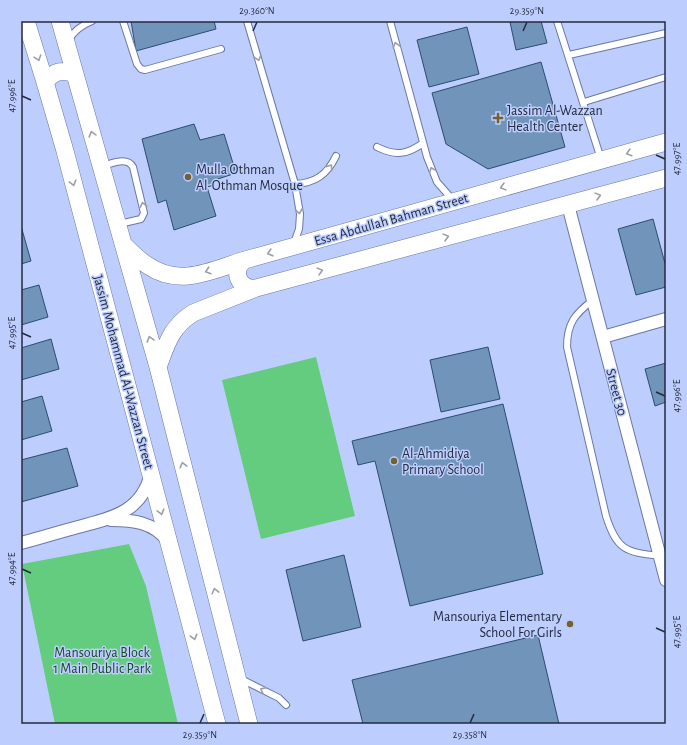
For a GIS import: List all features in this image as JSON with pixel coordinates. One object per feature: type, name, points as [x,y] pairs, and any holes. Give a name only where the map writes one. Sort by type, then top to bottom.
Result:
[{"type":"street","points":[[60,21],[158,367],[249,724]]},
{"type":"street","name":"Jassim Mohammad Al-Wazzan Street","points":[[24,22],[45,82],[151,473],[217,724]]},
{"type":"street","points":[[45,82],[59,71],[67,71],[75,74]]},
{"type":"street","name":"Essa Abdullah Bahman Street","points":[[124,245],[146,265],[164,274],[174,276],[194,276],[293,246],[455,202],[476,194],[666,142]]},
{"type":"street","points":[[158,367],[170,336],[184,319],[193,313],[256,288],[666,178]]},
{"type":"street","name":"Street 30","points":[[568,205],[666,580]]},
{"type":"street","points":[[246,260],[238,269],[238,278],[244,286],[256,288]]},
{"type":"street","points":[[603,337],[666,319]]},
{"type":"street","points":[[21,543],[108,520],[123,512],[141,496],[149,482],[151,473]]},
{"type":"street","points":[[108,520],[131,520],[143,523],[156,529],[169,542]]},
{"type":"lane","points":[[67,43],[78,28],[90,21]]},
{"type":"lane","points":[[123,21],[137,64],[141,69],[145,70],[221,50]]},
{"type":"lane","points":[[247,21],[295,184],[300,214],[298,229],[293,246]]},
{"type":"lane","points":[[390,21],[426,157],[437,182],[455,202]]},
{"type":"lane","points":[[557,21],[602,160]]},
{"type":"lane","points":[[569,55],[666,33]]},
{"type":"lane","points":[[584,102],[666,77]]},
{"type":"lane","points":[[377,147],[386,152],[395,154],[410,151],[423,143]]},
{"type":"lane","points":[[295,184],[304,184],[320,177],[327,172],[336,156]]},
{"type":"lane","points":[[101,166],[126,161],[133,167],[144,213],[141,219],[118,224]]},
{"type":"lane","points":[[593,300],[579,311],[575,317],[568,332],[567,347],[606,516],[614,538],[620,546],[633,552],[660,556]]},
{"type":"lane","points":[[237,677],[279,698],[286,705]]},
{"type":"green space","points":[[316,357],[355,516],[261,539],[222,380]]},
{"type":"green space","name":"Mansouriya Block 1 Main Public Park","points":[[129,544],[146,586],[178,724],[55,724],[22,564]]},
{"type":"building","points":[[131,21],[214,21],[216,29],[136,51]]},
{"type":"building","points":[[541,21],[547,43],[516,50],[510,22]]},
{"type":"building","points":[[467,27],[479,74],[429,87],[417,40]]},
{"type":"building","name":"Jassim Al-Wazzan Health Center","points":[[541,62],[565,147],[488,169],[446,144],[432,93]]},
{"type":"building","name":"Mulla Othman Al-Othman Mosque","points":[[194,124],[200,140],[224,134],[236,173],[212,181],[214,185],[207,187],[216,216],[174,230],[166,200],[158,203],[142,139]]},
{"type":"building","points":[[653,219],[666,267],[666,287],[636,295],[618,229]]},
{"type":"building","points":[[21,226],[31,261],[21,264]]},
{"type":"building","points":[[39,285],[48,317],[21,325],[21,290]]},
{"type":"building","points":[[51,339],[59,369],[21,380],[21,348]]},
{"type":"building","points":[[488,347],[500,399],[441,412],[430,360]]},
{"type":"building","points":[[666,363],[666,402],[655,406],[645,369]]},
{"type":"building","points":[[42,396],[52,431],[21,440],[21,402]]},
{"type":"building","points":[[503,404],[543,574],[410,606],[375,461],[358,465],[352,441]]},
{"type":"building","points":[[67,448],[78,486],[21,502],[21,460]]},
{"type":"building","points":[[344,555],[361,627],[303,641],[286,570]]},
{"type":"building","points":[[538,635],[559,724],[363,724],[352,680]]},
{"type":"place","name":"Jassim Al-Wazzan Health Center","points":[[498,118]]},
{"type":"place","name":"Mulla Othman Al-Othman Mosque","points":[[188,177]]},
{"type":"place","name":"Al-Ahmidiya Primary School","points":[[394,461]]},
{"type":"place","name":"Mansouriya Elementary School For Girls","points":[[570,624]]}]
